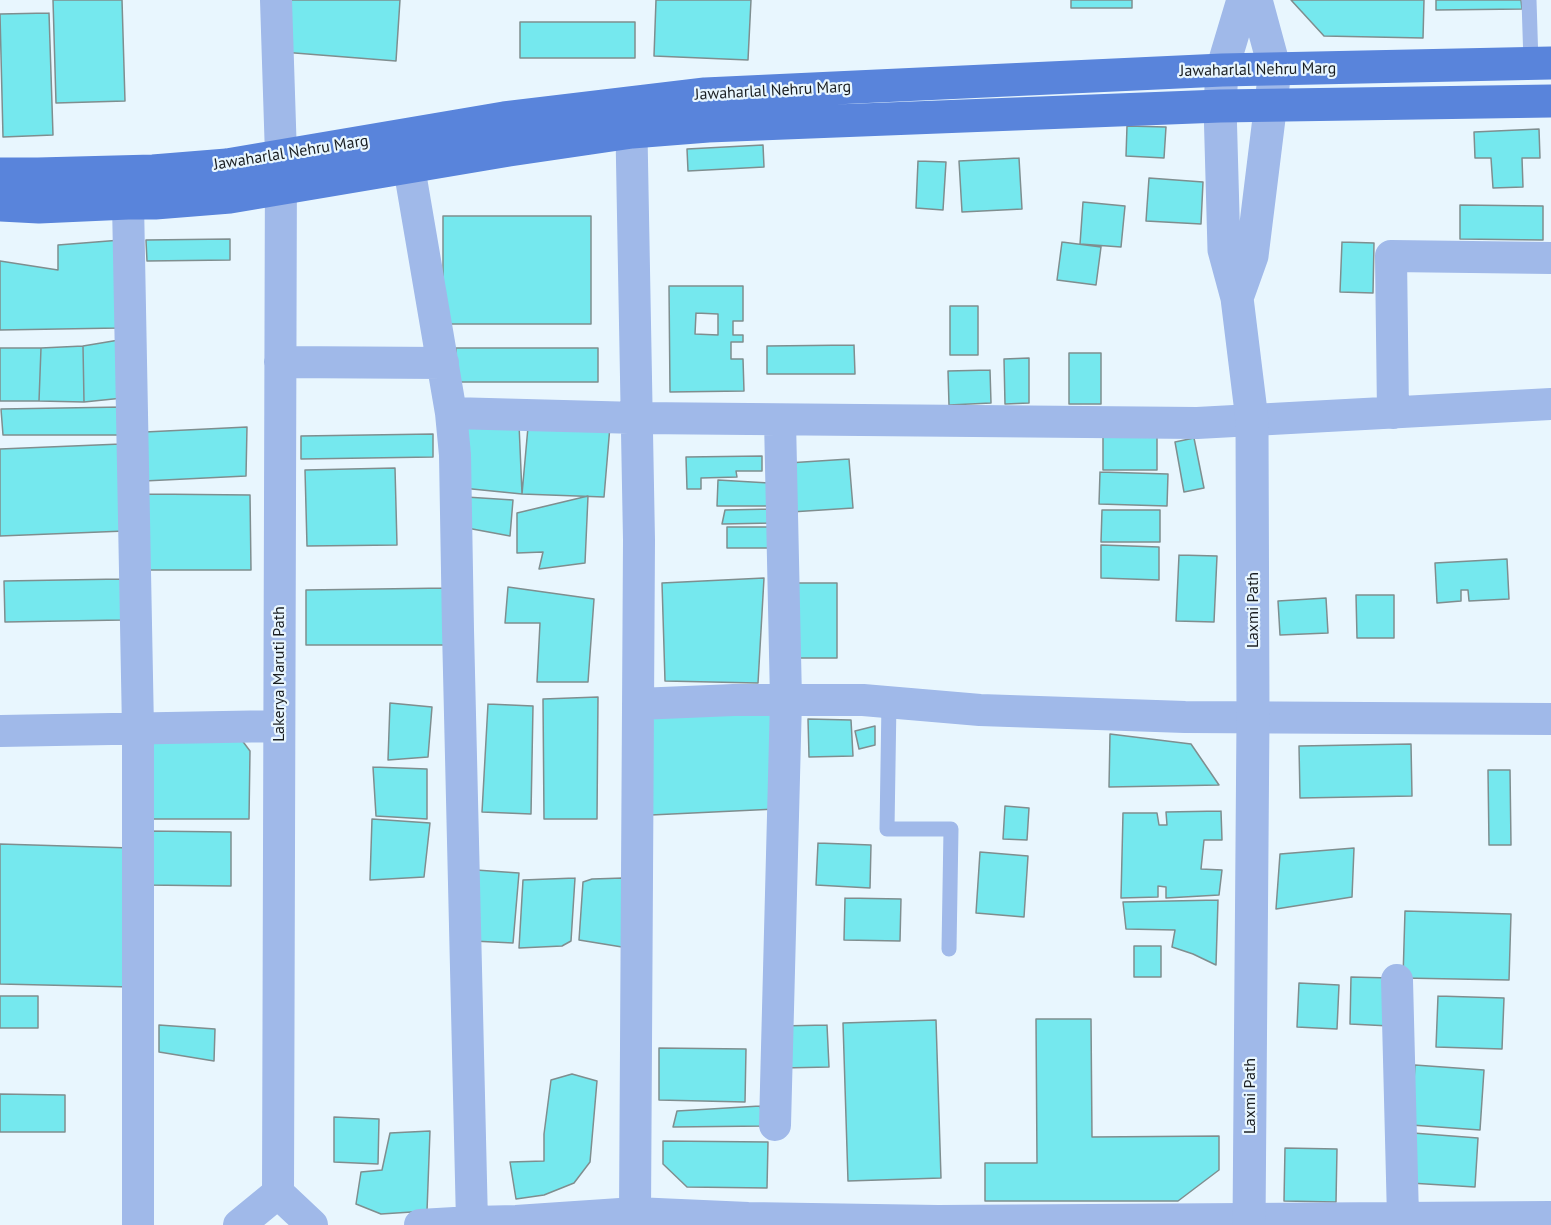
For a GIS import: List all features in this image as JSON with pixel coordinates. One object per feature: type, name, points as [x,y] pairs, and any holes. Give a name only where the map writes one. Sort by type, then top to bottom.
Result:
[{"type":"main road","name":"Jawaharlal Nehru Marg","points":[[0,206],[155,203],[230,197],[281,189],[509,150],[632,117],[705,94],[1222,70],[1541,63]]},
{"type":"main road","name":"Jawaharlal Nehru Marg","points":[[0,174],[153,171],[227,165],[504,118],[632,117],[719,126],[1220,106],[1551,101]]},
{"type":"street","name":"Lakerya Maruti Path","points":[[276,0],[281,156],[278,1192]]},
{"type":"street","name":"Laxmi Path","points":[[1243,0],[1222,70],[1220,106],[1224,250],[1237,298],[1252,420],[1253,718],[1249,1222]]},
{"type":"street","points":[[1237,298],[1252,256],[1275,70],[1256,0]]},
{"type":"street","points":[[632,117],[638,418],[639,704],[635,1213]]},
{"type":"street","points":[[409,167],[451,413],[455,455],[458,630],[445,1224],[516,1223],[635,1213],[748,1221],[938,1223],[1249,1222],[1551,1217]]},
{"type":"street","points":[[128,203],[138,729],[138,1225]]},
{"type":"street","points":[[1393,413],[1391,256],[1551,258]]},
{"type":"street","points":[[280,362],[443,363]]},
{"type":"street","points":[[451,413],[780,420],[1185,423],[1551,405]]},
{"type":"street","points":[[775,1125],[786,700],[780,420]]},
{"type":"street","points":[[639,704],[734,700],[863,700],[980,710],[1185,717],[1551,718]]},
{"type":"street","points":[[0,731],[279,726]]},
{"type":"street","points":[[1397,980],[1403,1218]]},
{"type":"street","points":[[239,1225],[278,1192],[312,1225]]},
{"type":"lane","points":[[1529,0],[1541,63]]},
{"type":"lane","points":[[889,702],[887,829],[951,829],[949,949]]},
{"type":"building","points":[[53,0],[122,0],[125,101],[56,103]]},
{"type":"building","points":[[286,0],[400,0],[396,61],[282,52]]},
{"type":"building","points":[[656,0],[751,0],[748,60],[654,56]]},
{"type":"building","points":[[1071,0],[1132,0],[1132,8],[1071,8]]},
{"type":"building","points":[[1291,0],[1424,0],[1423,38],[1324,36]]},
{"type":"building","points":[[1436,0],[1521,0],[1522,9],[1436,10]]},
{"type":"building","points":[[49,13],[53,135],[3,137],[0,14]]},
{"type":"building","points":[[520,22],[635,22],[635,58],[520,58]]},
{"type":"building","points":[[1127,126],[1166,127],[1164,158],[1126,156]]},
{"type":"building","points":[[1539,129],[1540,158],[1522,158],[1523,187],[1493,188],[1491,158],[1475,158],[1474,132]]},
{"type":"building","points":[[763,145],[764,167],[688,171],[687,149]]},
{"type":"building","points":[[1019,158],[1022,209],[962,212],[959,161]]},
{"type":"building","points":[[918,161],[946,162],[943,210],[916,208]]},
{"type":"building","points":[[1149,178],[1203,182],[1201,224],[1146,221]]},
{"type":"building","points":[[1083,202],[1125,206],[1121,247],[1080,244]]},
{"type":"building","points":[[1460,205],[1543,206],[1543,240],[1460,239]]},
{"type":"building","points":[[443,216],[591,216],[591,324],[443,324]]},
{"type":"building","points":[[230,239],[230,260],[147,261],[146,240]]},
{"type":"building","points":[[121,240],[119,328],[0,330],[0,261],[58,270],[58,245]]},
{"type":"building","points":[[1062,242],[1101,247],[1096,285],[1057,280]]},
{"type":"building","points":[[1342,242],[1374,243],[1373,293],[1340,292]]},
{"type":"building","points":[[669,286],[743,286],[743,321],[733,321],[733,335],[743,335],[743,342],[731,342],[731,359],[743,359],[744,391],[670,392]],"holes":[[[696,313],[718,314],[718,335],[695,334]]]},
{"type":"building","points":[[950,306],[978,306],[978,355],[950,355]]},
{"type":"building","points":[[125,339],[123,398],[84,402],[83,346]]},
{"type":"building","points":[[854,345],[855,374],[767,374],[767,346]]},
{"type":"building","points":[[83,346],[84,402],[39,401],[41,348]]},
{"type":"building","points":[[0,348],[41,348],[39,401],[0,401]]},
{"type":"building","points":[[456,348],[598,348],[598,382],[456,382]]},
{"type":"building","points":[[1069,353],[1101,353],[1101,404],[1069,404]]},
{"type":"building","points":[[1029,358],[1029,403],[1005,404],[1004,359]]},
{"type":"building","points":[[990,370],[991,403],[949,405],[948,371]]},
{"type":"building","points":[[123,407],[123,435],[3,435],[1,409]]},
{"type":"building","points":[[519,424],[522,494],[462,488],[467,427]]},
{"type":"building","points":[[610,426],[604,497],[522,494],[528,427]]},
{"type":"building","points":[[247,427],[246,476],[144,481],[145,432]]},
{"type":"building","points":[[433,434],[433,457],[301,459],[301,436]]},
{"type":"building","points":[[1157,434],[1157,470],[1103,470],[1103,435]]},
{"type":"building","points":[[1194,438],[1204,488],[1184,492],[1175,442]]},
{"type":"building","points":[[121,444],[125,531],[0,536],[0,449]]},
{"type":"building","points":[[762,456],[762,471],[736,471],[737,477],[701,478],[701,489],[687,489],[686,457]]},
{"type":"building","points":[[849,459],[853,508],[791,512],[788,463]]},
{"type":"building","points":[[395,468],[397,545],[307,546],[305,470]]},
{"type":"building","points":[[1100,472],[1168,474],[1167,506],[1099,504]]},
{"type":"building","points":[[718,480],[769,483],[769,506],[717,506]]},
{"type":"building","points":[[148,494],[250,495],[251,570],[146,570]]},
{"type":"building","points":[[588,496],[585,563],[539,569],[543,552],[517,553],[517,513]]},
{"type":"building","points":[[466,497],[513,500],[510,536],[467,528]]},
{"type":"building","points":[[774,509],[773,523],[722,524],[725,510]]},
{"type":"building","points":[[1102,510],[1160,510],[1160,542],[1101,542]]},
{"type":"building","points":[[727,527],[772,527],[772,548],[727,548]]},
{"type":"building","points":[[1101,545],[1159,547],[1159,580],[1101,578]]},
{"type":"building","points":[[1179,555],[1217,556],[1214,622],[1176,621]]},
{"type":"building","points":[[1507,559],[1509,599],[1469,601],[1468,590],[1461,590],[1461,601],[1437,603],[1435,563]]},
{"type":"building","points":[[764,578],[758,683],[665,681],[662,583]]},
{"type":"building","points":[[121,579],[122,620],[5,622],[4,581]]},
{"type":"building","points":[[796,583],[837,583],[837,658],[795,658]]},
{"type":"building","points":[[508,587],[594,599],[588,682],[537,682],[540,623],[505,623]]},
{"type":"building","points":[[447,588],[450,645],[306,645],[306,590]]},
{"type":"building","points":[[1356,595],[1394,595],[1394,638],[1357,638]]},
{"type":"building","points":[[1326,598],[1328,633],[1280,635],[1278,601]]},
{"type":"building","points":[[598,697],[597,819],[544,819],[543,699]]},
{"type":"building","points":[[390,703],[432,707],[428,757],[388,760]]},
{"type":"building","points":[[488,704],[533,706],[531,814],[482,812]]},
{"type":"building","points":[[772,711],[776,809],[651,815],[646,718]]},
{"type":"building","points":[[808,719],[851,720],[853,756],[809,757]]},
{"type":"building","points":[[875,726],[875,745],[859,749],[855,731]]},
{"type":"building","points":[[147,730],[241,739],[250,751],[249,819],[149,819]]},
{"type":"building","points":[[1110,734],[1191,744],[1219,785],[1109,787]]},
{"type":"building","points":[[1411,744],[1412,796],[1300,798],[1299,746]]},
{"type":"building","points":[[373,767],[427,769],[427,819],[376,816]]},
{"type":"building","points":[[1488,770],[1510,770],[1511,845],[1489,845]]},
{"type":"building","points":[[1005,806],[1029,808],[1027,840],[1003,839]]},
{"type":"building","points":[[1221,811],[1222,840],[1204,840],[1201,869],[1222,870],[1219,895],[1166,898],[1166,887],[1158,886],[1158,897],[1121,898],[1123,813],[1157,813],[1159,825],[1167,825],[1166,812]]},
{"type":"building","points":[[372,819],[430,823],[424,877],[370,880]]},
{"type":"building","points":[[145,831],[231,832],[231,886],[145,885]]},
{"type":"building","points":[[818,843],[871,845],[870,888],[816,885]]},
{"type":"building","points":[[0,844],[131,848],[132,987],[0,984]]},
{"type":"building","points":[[1354,848],[1352,897],[1276,909],[1280,854]]},
{"type":"building","points":[[980,852],[1028,856],[1024,917],[976,913]]},
{"type":"building","points":[[476,870],[519,873],[513,943],[473,941]]},
{"type":"building","points":[[575,878],[571,941],[562,946],[519,948],[523,880]]},
{"type":"building","points":[[623,878],[622,947],[579,940],[583,882],[592,879]]},
{"type":"building","points":[[845,898],[901,899],[900,941],[844,940]]},
{"type":"building","points":[[1218,900],[1216,965],[1172,947],[1175,930],[1126,929],[1123,902]]},
{"type":"building","points":[[1405,911],[1511,914],[1509,980],[1403,978]]},
{"type":"building","points":[[1134,946],[1161,946],[1161,977],[1134,977]]},
{"type":"building","points":[[1351,977],[1391,978],[1390,1026],[1350,1024]]},
{"type":"building","points":[[1299,983],[1339,985],[1337,1029],[1297,1027]]},
{"type":"building","points":[[0,996],[38,996],[38,1028],[0,1028]]},
{"type":"building","points":[[1438,996],[1504,998],[1502,1049],[1436,1047]]},
{"type":"building","points":[[1036,1019],[1091,1019],[1092,1137],[1219,1136],[1219,1170],[1178,1201],[985,1201],[985,1163],[1037,1163]]},
{"type":"building","points":[[936,1020],[941,1178],[848,1181],[843,1023]]},
{"type":"building","points":[[159,1025],[215,1029],[214,1061],[159,1052]]},
{"type":"building","points":[[827,1025],[829,1067],[782,1068],[780,1026]]},
{"type":"building","points":[[659,1048],[746,1049],[745,1102],[659,1100]]},
{"type":"building","points":[[1415,1065],[1484,1070],[1480,1130],[1411,1125]]},
{"type":"building","points":[[572,1074],[597,1081],[590,1162],[574,1183],[544,1195],[516,1199],[510,1162],[544,1161],[544,1134],[551,1080]]},
{"type":"building","points":[[0,1094],[65,1095],[65,1132],[0,1132]]},
{"type":"building","points":[[760,1106],[765,1126],[673,1127],[677,1111]]},
{"type":"building","points":[[334,1117],[379,1119],[378,1164],[334,1162]]},
{"type":"building","points":[[430,1131],[427,1211],[381,1214],[356,1204],[361,1172],[382,1170],[390,1133]]},
{"type":"building","points":[[1413,1133],[1478,1138],[1475,1187],[1410,1183]]},
{"type":"building","points":[[663,1141],[768,1142],[767,1188],[687,1187],[663,1164]]},
{"type":"building","points":[[1285,1148],[1337,1149],[1336,1202],[1284,1201]]}]
